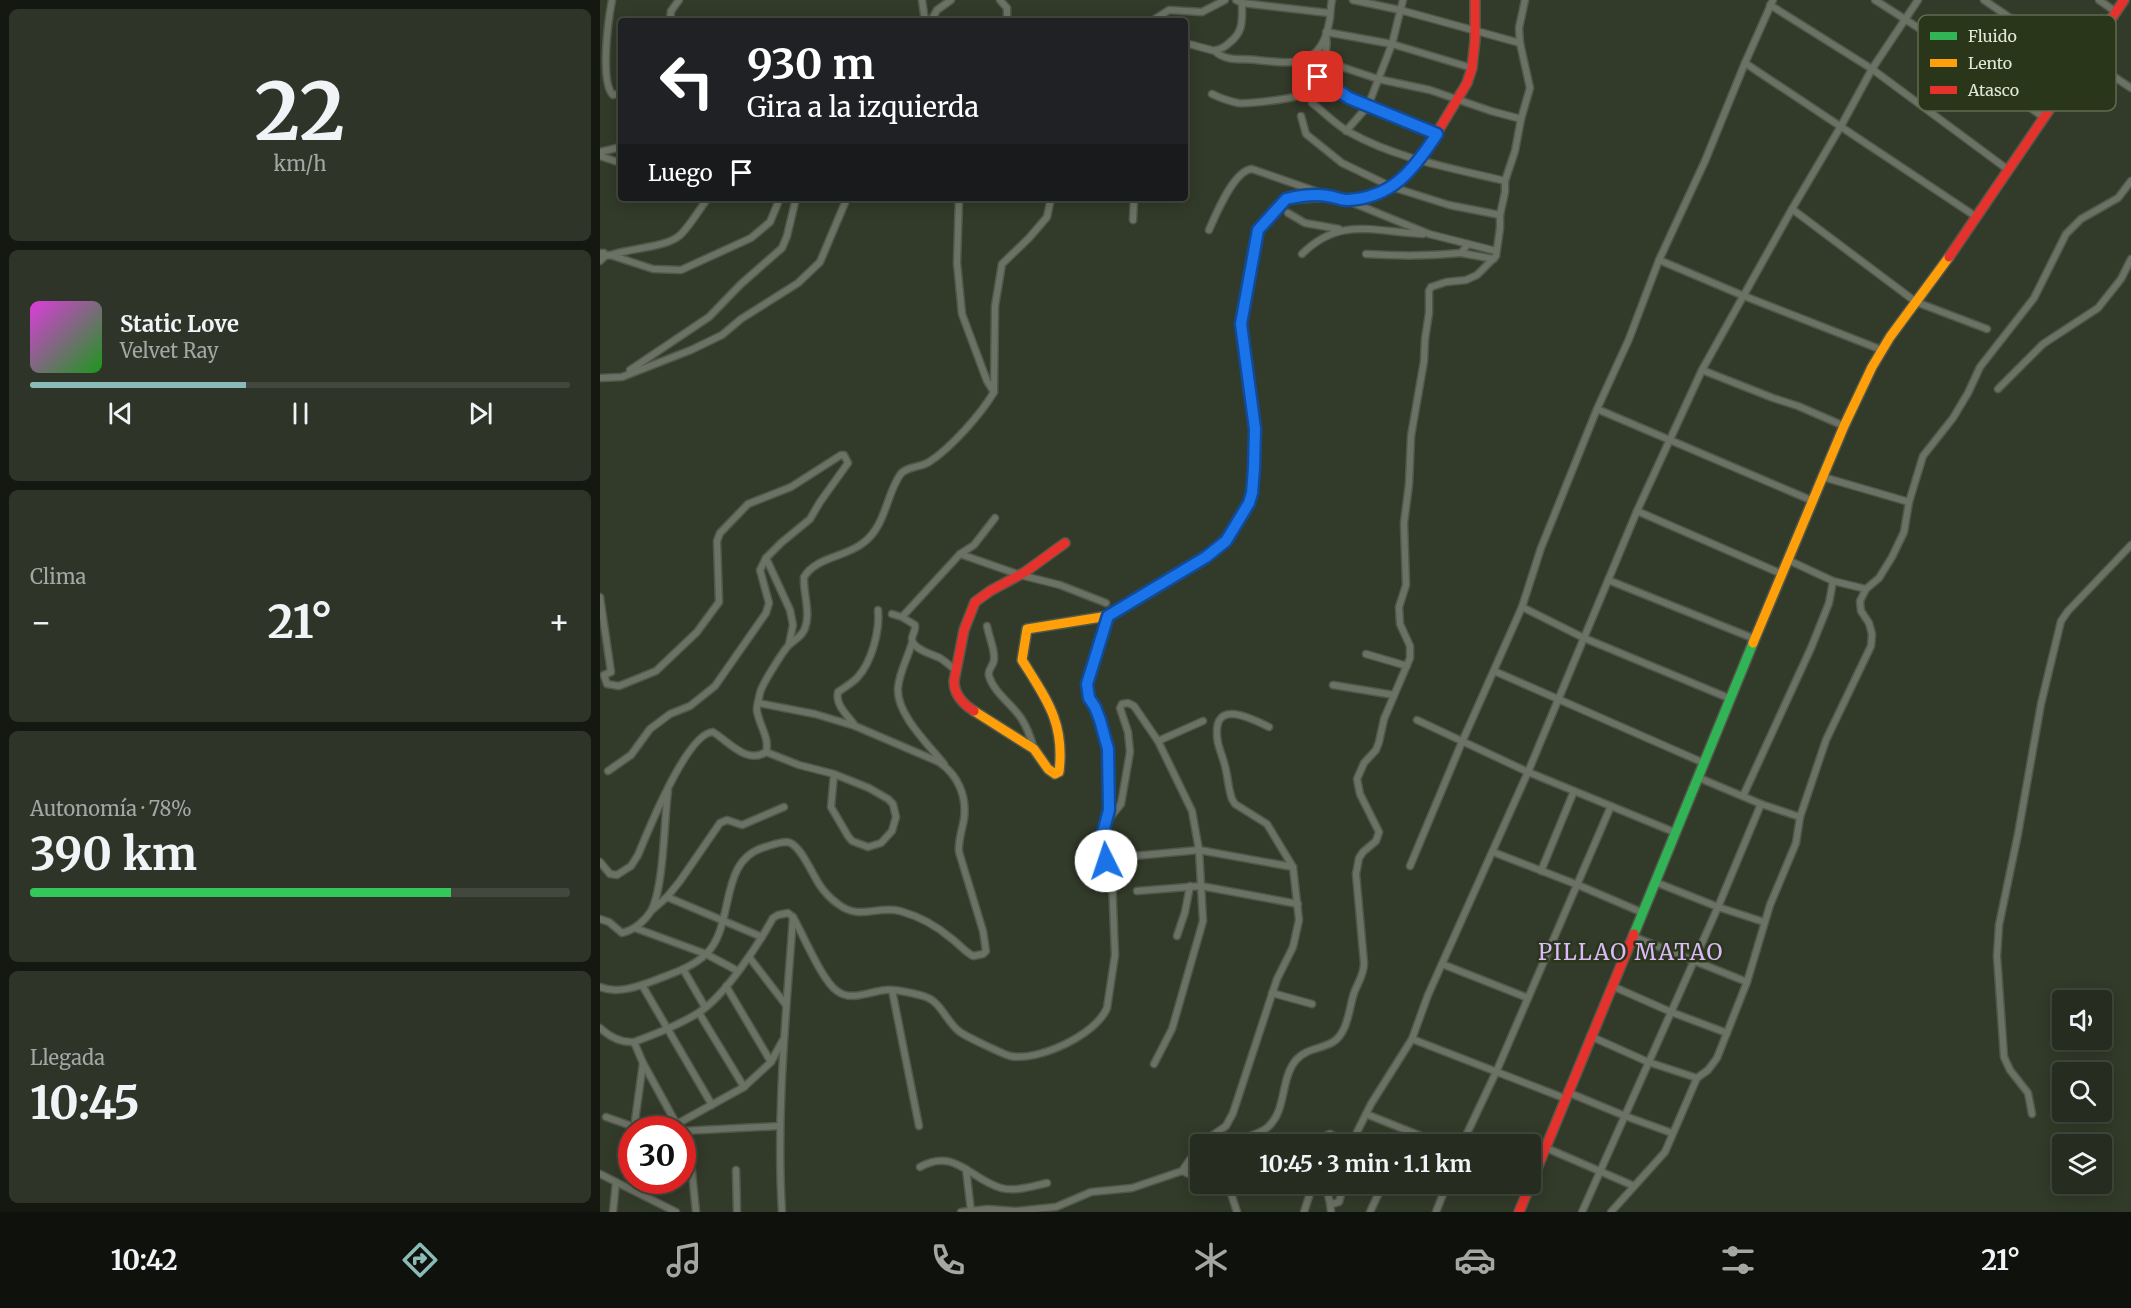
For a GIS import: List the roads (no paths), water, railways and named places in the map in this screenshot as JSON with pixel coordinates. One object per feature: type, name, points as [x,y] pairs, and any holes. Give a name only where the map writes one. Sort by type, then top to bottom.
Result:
[{"type":"street","points":[[612,0],[602,46],[603,77],[604,86],[608,92],[614,95],[618,94]]},
{"type":"street","points":[[670,18],[671,11],[679,0]]},
{"type":"street","points":[[922,0],[925,18]]},
{"type":"street","points":[[933,18],[947,1],[951,0]]},
{"type":"street","points":[[1000,0],[1006,9],[1007,18]]},
{"type":"street","points":[[1157,18],[1169,10],[1202,12],[1225,0]]},
{"type":"street","points":[[1188,44],[1215,51],[1229,58],[1297,63],[1306,60],[1318,51],[1326,32],[1332,0]]},
{"type":"street","points":[[1353,0],[1475,29],[1520,43]]},
{"type":"street","points":[[1346,131],[1368,106],[1392,44],[1403,0]]},
{"type":"street","points":[[1345,200],[1366,197],[1392,187],[1420,161],[1467,83],[1472,68],[1475,0]]},
{"type":"street","points":[[1253,1134],[1267,1129],[1274,1119],[1287,1077],[1296,1060],[1335,1041],[1345,1024],[1355,991],[1364,974],[1356,874],[1363,852],[1377,841],[1379,832],[1360,794],[1357,779],[1364,763],[1376,750],[1384,719],[1411,652],[1400,624],[1399,607],[1406,585],[1404,523],[1409,484],[1411,436],[1424,361],[1429,291],[1431,287],[1440,283],[1466,280],[1477,276],[1494,259],[1505,181],[1515,151],[1530,88],[1519,28],[1526,0]]},
{"type":"street","points":[[1875,0],[1918,28]]},
{"type":"street","points":[[1356,1134],[1366,1114],[1412,1039],[1442,964],[1528,772],[1637,511],[1702,370],[1792,209],[1842,126],[1872,69],[1918,0]]},
{"type":"street","points":[[1984,0],[2008,15]]},
{"type":"street","points":[[2099,0],[2116,12]]},
{"type":"street","points":[[2114,15],[2124,0]]},
{"type":"street","points":[[1215,51],[1228,44],[1241,30],[1239,1],[1329,14]]},
{"type":"street","points":[[1410,866],[1522,607],[1541,548],[1597,409],[1629,339],[1659,261],[1705,162],[1772,2],[1872,69],[1918,103]]},
{"type":"street","points":[[1326,32],[1392,44],[1472,68]]},
{"type":"street","points":[[1212,94],[1228,101],[1250,104],[1304,94],[1318,77],[1324,61],[1328,42],[1326,32]]},
{"type":"street","points":[[1324,61],[1378,79],[1430,90],[1521,119]]},
{"type":"street","points":[[1745,63],[1975,216]]},
{"type":"street","points":[[1318,77],[1349,98],[1437,134]]},
{"type":"street","points":[[2116,80],[2131,88]]},
{"type":"street","points":[[1312,103],[1346,131],[1385,150],[1420,161],[1505,181]]},
{"type":"street","points":[[1929,111],[2007,169]]},
{"type":"street","points":[[2035,111],[2043,117]]},
{"type":"street","points":[[1541,1154],[1844,426],[1882,350],[1943,266],[2048,111]]},
{"type":"street","points":[[1301,116],[1305,134],[1342,163],[1392,187],[1449,205],[1500,215]]},
{"type":"street","points":[[600,154],[618,148]]},
{"type":"street","points":[[600,154],[618,162]]},
{"type":"street","points":[[1209,230],[1237,176],[1246,169],[1252,169],[1327,196],[1345,200],[1429,234],[1496,251]]},
{"type":"street","points":[[1611,1212],[1665,1152],[1697,1078],[1708,1070],[1717,1058],[1747,982],[1764,922],[1796,843],[1800,817],[1826,740],[1871,646],[1872,634],[1869,623],[1859,605],[1862,595],[1879,578],[1904,532],[1909,502],[1923,456],[1953,418],[1980,367],[2034,298],[2066,234],[2081,219],[2118,198],[2131,181]]},
{"type":"street","points":[[987,627],[994,657],[989,677],[1006,702],[1020,716],[1034,749],[1055,774],[1059,772],[1061,754],[1057,722],[1032,673],[1022,660],[1026,629],[1108,616],[1206,557],[1226,541],[1249,503],[1252,493],[1255,429],[1241,324],[1255,238],[1258,230],[1286,199],[1327,196]]},
{"type":"street","points":[[604,256],[625,250],[650,247],[679,236],[706,201]]},
{"type":"street","points":[[604,256],[653,269],[681,270],[751,238],[770,222],[779,201]]},
{"type":"street","points":[[618,378],[709,317],[741,284],[782,248],[788,236],[795,201]]},
{"type":"street","points":[[600,378],[618,378],[691,350],[722,335],[741,319],[798,283],[820,262],[846,201]]},
{"type":"street","points":[[959,201],[957,263],[962,314],[987,381],[994,392]]},
{"type":"street","points":[[766,752],[768,744],[757,711],[760,690],[789,645],[801,635],[806,627],[804,577],[807,571],[864,543],[883,516],[900,474],[908,468],[927,464],[941,453],[984,408],[994,392],[995,306],[1002,264],[1047,217],[1051,201]]},
{"type":"street","points":[[1133,220],[1134,201]]},
{"type":"street","points":[[1792,209],[1916,302],[1987,329]]},
{"type":"street","points":[[1288,213],[1305,224],[1343,229],[1429,234]]},
{"type":"street","points":[[1302,254],[1325,234],[1343,229]]},
{"type":"street","points":[[1461,253],[1468,244]]},
{"type":"street","points":[[1366,254],[1396,256],[1461,253],[1494,259]]},
{"type":"street","points":[[1998,389],[2043,344],[2098,308],[2121,279],[2131,260]]},
{"type":"street","points":[[1659,261],[1882,350]]},
{"type":"street","points":[[1702,370],[1844,426]]},
{"type":"street","points":[[1597,409],[1813,501]]},
{"type":"street","points":[[600,597],[611,672],[604,675],[607,684],[619,686],[656,671],[697,632],[719,602],[717,541],[720,533],[748,504],[791,487],[841,455],[847,458],[848,464],[810,519],[766,558],[760,570],[769,603],[766,613],[715,686],[690,706],[670,714],[651,729],[631,755],[608,771]]},
{"type":"street","points":[[1823,477],[1909,502]]},
{"type":"street","points":[[1637,511],[1782,574]]},
{"type":"street","points":[[902,617],[960,554],[974,545],[995,518]]},
{"type":"street","points":[[1034,749],[966,706],[953,686],[963,631],[968,611],[973,603],[1020,575],[1065,543]]},
{"type":"street","points":[[2032,1114],[2028,1093],[2010,1070],[2004,1057],[1997,956],[1999,925],[2041,704],[2061,621],[2068,610],[2131,545]]},
{"type":"street","points":[[960,554],[1020,575],[1060,585],[1107,603]]},
{"type":"street","points":[[766,558],[790,610],[793,624],[789,645]]},
{"type":"street","points":[[1788,560],[1833,580],[1866,589]]},
{"type":"street","points":[[1608,580],[1755,639]]},
{"type":"street","points":[[1743,796],[1812,648],[1829,603],[1833,580]]},
{"type":"street","points":[[1522,607],[1584,638],[1731,699]]},
{"type":"street","points":[[855,726],[841,709],[837,696],[838,692],[856,680],[868,662],[879,620],[879,610]]},
{"type":"street","points":[[600,987],[607,990],[619,990],[642,985],[683,969],[706,954],[723,920],[730,890],[741,864],[752,851],[785,842],[792,843],[798,849],[819,884],[840,906],[858,913],[888,909],[900,911],[941,930],[973,956],[986,951],[987,946],[958,852],[965,808],[959,784],[921,739],[900,702],[899,683],[912,643],[915,625],[892,614]]},
{"type":"street","points":[[1108,616],[1087,684],[1089,698],[1100,720],[1108,749],[1110,771],[1108,821]]},
{"type":"street","points":[[912,643],[940,658],[956,670]]},
{"type":"street","points":[[1366,654],[1407,666]]},
{"type":"street","points":[[1494,671],[1704,763]]},
{"type":"street","points":[[1333,685],[1394,695]]},
{"type":"street","points":[[758,703],[815,714],[855,726],[939,762],[948,769]]},
{"type":"street","points":[[600,1028],[615,1039],[634,1042],[699,1013],[726,986],[749,957],[773,918],[788,913],[793,917],[824,976],[838,993],[857,995],[892,990],[928,997],[960,1032],[1008,1056],[1040,1053],[1077,1039],[1094,1027],[1104,1016],[1115,956],[1112,879],[1102,846],[1102,836],[1108,821],[1121,804],[1130,752],[1128,732],[1121,706],[1125,703],[1131,704],[1158,741],[1192,811],[1199,850],[1203,921],[1172,1029],[1154,1064]]},
{"type":"street","points":[[1215,1134],[1230,1120],[1272,993],[1289,958],[1299,920],[1293,867],[1267,824],[1235,804],[1232,799],[1218,741],[1218,728],[1222,719],[1229,714],[1245,715],[1269,727]]},
{"type":"street","points":[[1417,720],[1528,772],[1674,832]]},
{"type":"street","points":[[1158,741],[1203,721]]},
{"type":"street","points":[[600,862],[610,874],[617,875],[632,866],[669,784],[700,736],[708,732],[713,732],[745,755],[755,757],[766,752],[799,765],[834,774],[882,794],[892,804],[896,817],[886,838],[880,843],[867,847],[852,841],[848,836],[831,807],[834,774]]},
{"type":"street","points":[[1697,777],[1761,804],[1800,817]]},
{"type":"street","points":[[651,910],[659,877],[669,784]]},
{"type":"street","points":[[1541,871],[1574,791]]},
{"type":"street","points":[[1582,1212],[1694,962],[1761,804]]},
{"type":"street","points":[[1467,1134],[1497,1070],[1611,806]]},
{"type":"street","points":[[600,919],[609,922],[622,933],[635,928],[680,881],[720,823],[727,820],[736,824],[747,823],[784,807]]},
{"type":"street","points":[[1123,857],[1199,850],[1293,867]]},
{"type":"street","points":[[1493,852],[1641,912]]},
{"type":"street","points":[[1655,882],[1764,922]]},
{"type":"street","points":[[1177,936],[1190,886]]},
{"type":"street","points":[[1137,891],[1201,886],[1298,904]]},
{"type":"street","points":[[667,897],[762,937]]},
{"type":"street","points":[[782,1212],[779,1161],[780,1126],[793,917]]},
{"type":"street","points":[[635,928],[706,954],[738,970]]},
{"type":"street","points":[[1632,936],[1747,982]]},
{"type":"street","points":[[749,957],[786,1005]]},
{"type":"street","points":[[1442,964],[1528,998]]},
{"type":"street","points":[[683,969],[705,1007]]},
{"type":"street","points":[[642,985],[712,1105]]},
{"type":"street","points":[[726,986],[771,1062]]},
{"type":"street","points":[[1612,986],[1727,1033]]},
{"type":"street","points":[[892,990],[919,1126]]},
{"type":"street","points":[[1272,993],[1312,1004]]},
{"type":"street","points":[[699,1013],[744,1087]]},
{"type":"street","points":[[693,1116],[744,1087],[771,1062],[784,1036]]},
{"type":"street","points":[[1590,1036],[1648,1062],[1697,1078]]},
{"type":"street","points":[[1412,1039],[1672,1133]]},
{"type":"street","points":[[634,1042],[672,1116]]},
{"type":"street","points":[[636,1116],[643,1063]]},
{"type":"street","points":[[1366,1114],[1417,1134]]},
{"type":"street","points":[[606,1118],[618,1122]]},
{"type":"street","points":[[696,1130],[780,1126]]},
{"type":"street","points":[[1405,1134],[1407,1130]]},
{"type":"street","points":[[1544,1147],[1634,1186]]},
{"type":"street","points":[[1182,1171],[1190,1159]]},
{"type":"street","points":[[920,1167],[938,1161],[957,1163],[1000,1188],[1026,1188],[1047,1183]]},
{"type":"street","points":[[961,1212],[988,1209],[1015,1211],[1056,1207],[1091,1192],[1132,1188],[1190,1166]]},
{"type":"street","points":[[966,1169],[971,1211]]},
{"type":"street","points":[[736,1170],[737,1212]]},
{"type":"street","points":[[1182,1171],[1190,1175]]},
{"type":"street","points":[[600,1174],[676,1212]]},
{"type":"street","points":[[613,1212],[616,1182]]},
{"type":"street","points":[[694,1194],[696,1212]]},
{"type":"street","points":[[1231,1194],[1237,1212]]},
{"type":"street","points":[[1304,1212],[1310,1194]]},
{"type":"street","points":[[1328,1194],[1331,1212]]},
{"type":"street","points":[[1330,1203],[1339,1202],[1341,1194]]},
{"type":"street","points":[[1370,1212],[1378,1194]]},
{"type":"street","points":[[1436,1212],[1443,1194]]},
{"type":"street","points":[[1519,1212],[1525,1194]]},
{"type":"district","name":"PILLAO MATAO","points":[[1631,952]]}]
